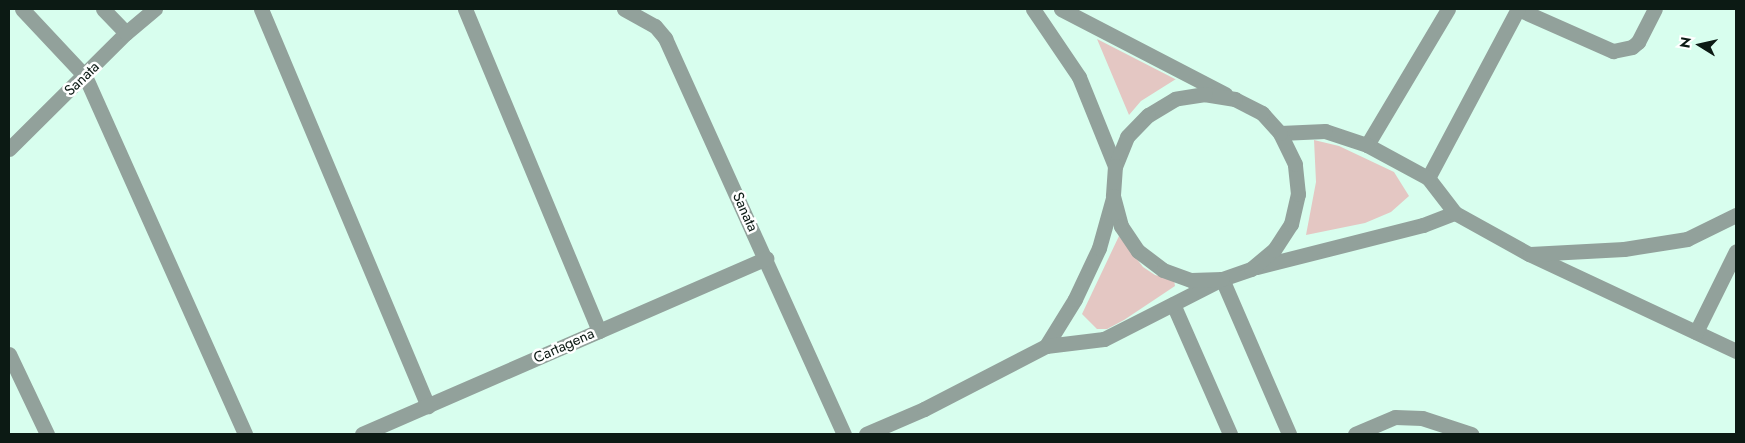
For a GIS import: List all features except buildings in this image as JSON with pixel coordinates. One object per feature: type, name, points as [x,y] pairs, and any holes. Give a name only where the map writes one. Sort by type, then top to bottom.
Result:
[{"type":"street","points":[[22,9],[85,76],[245,434]]},
{"type":"street","points":[[103,9],[126,33]]},
{"type":"street","name":"Sanata","points":[[9,149],[85,76],[126,33],[155,9]]},
{"type":"street","points":[[261,9],[428,406]]},
{"type":"street","points":[[465,9],[599,331]]},
{"type":"street","name":"Sanata","points":[[624,9],[655,26],[665,38],[844,434]]},
{"type":"street","points":[[1033,9],[1079,77],[1115,166]]},
{"type":"street","points":[[1060,9],[1262,113],[1280,133],[1295,164],[1298,194],[1291,224],[1274,250],[1251,269]]},
{"type":"street","points":[[1367,145],[1448,9]]},
{"type":"street","points":[[1428,178],[1518,9],[1613,51],[1632,47],[1638,42],[1655,9]]},
{"type":"street","points":[[1046,346],[1075,299],[1099,248],[1113,196],[1115,166],[1127,138],[1148,115],[1175,99],[1205,94],[1235,99]]},
{"type":"street","points":[[1280,133],[1325,131],[1367,145],[1428,178],[1455,213],[1529,254],[1736,351]]},
{"type":"street","points":[[1113,196],[1121,226],[1138,252],[1162,270],[1191,280],[1222,279]]},
{"type":"street","points":[[866,434],[924,409],[1046,346],[1104,339],[1222,279],[1251,269],[1423,225],[1455,213]]},
{"type":"street","points":[[1529,254],[1624,249],[1687,239],[1736,215]]},
{"type":"street","points":[[1696,332],[1736,251]]},
{"type":"street","name":"Cartagena","points":[[362,434],[766,258]]},
{"type":"street","points":[[1222,279],[1289,434]]},
{"type":"street","points":[[1174,304],[1230,434]]},
{"type":"street","points":[[9,354],[47,434]]},
{"type":"street","points":[[1355,434],[1395,417],[1422,418],[1471,434]]},
{"type":"street","points":[[1422,418],[1429,434]]},
{"type":"shaded area","points":[[1097,39],[1176,79],[1141,101],[1129,115]]},
{"type":"shaded area","points":[[1314,140],[1339,146],[1394,172],[1409,196],[1391,212],[1365,223],[1306,235],[1316,182]]},
{"type":"shaded area","points":[[1119,236],[1143,267],[1155,275],[1174,280],[1175,286],[1124,320],[1107,329],[1097,329],[1082,314]]}]
